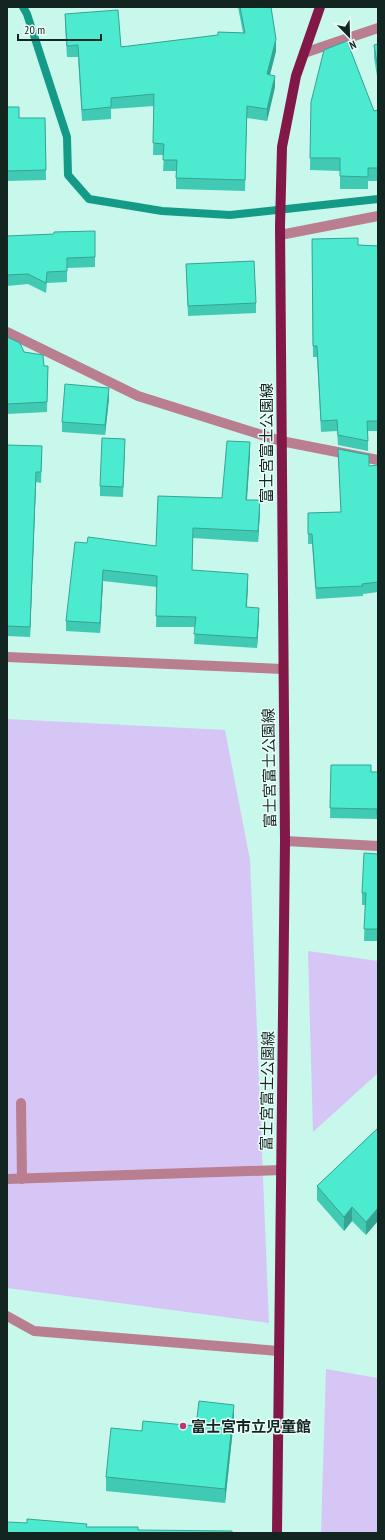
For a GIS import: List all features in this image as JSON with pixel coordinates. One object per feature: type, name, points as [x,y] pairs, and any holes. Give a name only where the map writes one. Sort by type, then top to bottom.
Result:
[{"type":"main road","name":"富士宮富士公園線","points":[[277,1533],[285,841],[282,669],[280,231],[282,147],[296,76],[320,7]]},
{"type":"street","points":[[304,53],[378,28]]},
{"type":"street","points":[[280,231],[378,216]]},
{"type":"street","points":[[7,332],[138,396],[281,441],[378,460]]},
{"type":"street","points":[[7,657],[282,669]]},
{"type":"street","points":[[285,841],[378,846]]},
{"type":"street","points":[[21,1103],[22,1179]]},
{"type":"street","points":[[7,1179],[281,1170]]},
{"type":"street","points":[[7,1316],[34,1331],[278,1351]]},
{"type":"shaded area","points":[[7,719],[225,730],[250,860],[269,1323],[7,1288]]},
{"type":"shaded area","points":[[308,951],[378,961],[378,1073],[313,1132]]},
{"type":"shaded area","points":[[326,1369],[378,1378],[378,1533],[321,1533]]},
{"type":"building","points":[[240,7],[271,7],[276,39],[267,74],[275,76],[267,109],[247,106],[245,180],[176,178],[177,160],[163,160],[164,144],[153,143],[154,94],[111,98],[111,107],[82,110],[78,45],[67,46],[65,14],[118,10],[121,47],[218,35],[218,32],[245,33]]},
{"type":"building","points":[[347,41],[374,111],[378,110],[378,168],[368,168],[368,177],[340,176],[340,158],[310,158],[311,102],[324,50]]},
{"type":"building","points":[[378,44],[378,69],[374,45]]},
{"type":"building","points":[[7,107],[19,107],[19,118],[45,118],[46,170],[7,171]]},
{"type":"building","points":[[95,231],[95,257],[67,258],[67,271],[47,272],[46,283],[28,274],[7,275],[7,236],[54,234],[54,232]]},
{"type":"building","points":[[358,238],[358,245],[378,246],[378,421],[367,421],[368,441],[338,435],[337,420],[321,421],[317,346],[313,346],[312,239]]},
{"type":"building","points":[[254,261],[256,303],[188,306],[186,264]]},
{"type":"building","points":[[7,337],[20,343],[24,352],[43,355],[44,366],[48,366],[47,402],[7,404]]},
{"type":"building","points":[[65,384],[109,388],[105,425],[62,422]]},
{"type":"building","points":[[102,438],[125,439],[123,487],[100,486]]},
{"type":"building","points":[[227,441],[250,442],[246,500],[260,500],[258,531],[193,528],[192,570],[248,574],[246,607],[259,608],[257,638],[194,634],[196,617],[156,616],[157,576],[103,570],[100,623],[66,621],[75,542],[87,543],[88,537],[156,546],[158,496],[222,498]]},
{"type":"building","points":[[7,445],[42,446],[41,472],[36,472],[30,627],[7,626]]},
{"type":"building","points":[[338,449],[369,455],[369,466],[378,465],[378,582],[362,584],[363,586],[316,588],[312,534],[308,534],[308,513],[341,512]]},
{"type":"building","points":[[331,765],[371,765],[371,772],[378,772],[378,815],[377,809],[330,808]]},
{"type":"building","points":[[364,853],[378,854],[378,929],[364,929],[366,893],[362,893]]},
{"type":"building","points":[[378,1128],[378,1208],[366,1222],[352,1207],[344,1217],[317,1186]]},
{"type":"building","points":[[199,1401],[234,1405],[225,1489],[106,1477],[111,1428],[142,1431],[143,1421],[196,1426]]},
{"type":"building","points":[[27,1519],[87,1524],[86,1527],[138,1527],[138,1530],[232,1531],[232,1533],[7,1533],[7,1522],[27,1523]]},
{"type":"waterway","points":[[23,7],[27,14],[67,137],[68,175],[89,199],[162,211],[230,215],[378,199]]},
{"type":"place","name":"富士宮市立児童館","points":[[183,1426]]}]
